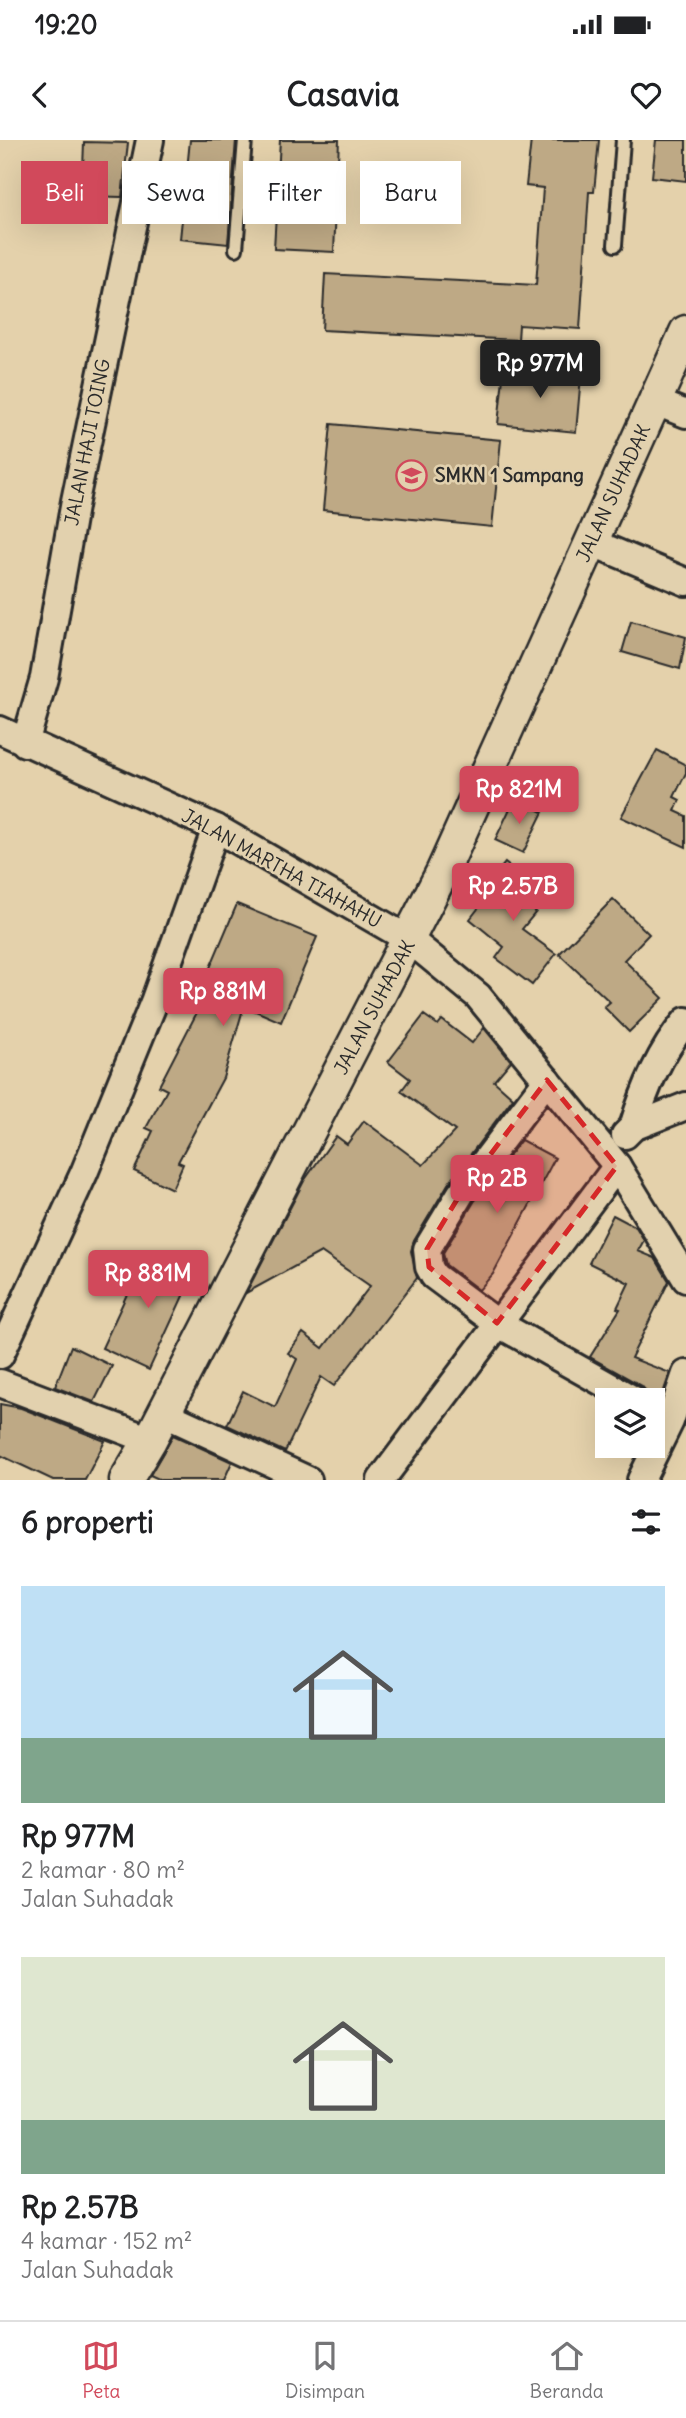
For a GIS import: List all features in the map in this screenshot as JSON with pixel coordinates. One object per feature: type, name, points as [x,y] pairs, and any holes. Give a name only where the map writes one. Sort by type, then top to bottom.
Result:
[{"type":"street","name":"JALAN HAJI TOING","points":[[25,743],[44,678],[85,448],[150,140]]},
{"type":"street","name":"JALAN SUHADAK","points":[[126,1480],[410,940],[686,332]]},
{"type":"street","points":[[656,402],[686,414]]},
{"type":"street","points":[[591,542],[686,582]]},
{"type":"street","name":"JALAN MARTHA TIAHAHU","points":[[0,730],[216,828],[410,940],[478,996],[547,1080],[611,1159],[686,1279]]},
{"type":"street","points":[[0,1355],[84,1173],[154,1002],[216,828]]},
{"type":"street","points":[[381,1480],[497,1323],[634,1127],[645,1090],[671,1038],[686,1021]]},
{"type":"street","points":[[547,1080],[461,1193],[428,1249],[429,1267],[435,1276],[497,1323],[613,1388]]},
{"type":"street","points":[[634,1127],[686,1106]]},
{"type":"street","points":[[665,1409],[686,1374]]},
{"type":"street","points":[[0,1383],[156,1427],[308,1480]]},
{"type":"street","points":[[641,1480],[648,1458]]},
{"type":"lane","points":[[236,249],[246,140]]},
{"type":"lane","points":[[615,245],[623,140]]},
{"type":"highlighted area","points":[[547,1080],[617,1166],[497,1323],[429,1267],[427,1249],[461,1193]]},
{"type":"building","points":[[190,140],[236,140],[228,244],[180,239],[182,224],[229,224],[229,161],[188,161]]},
{"type":"building","points":[[280,140],[339,140],[338,161],[279,161]]},
{"type":"building","points":[[531,140],[599,140],[594,192],[589,192],[580,329],[519,325],[518,340],[322,330],[325,274],[536,285],[543,188],[526,186]]},
{"type":"building","points":[[656,140],[686,140],[686,181],[652,177]]},
{"type":"building","points":[[84,142],[128,143],[126,161],[122,161],[122,197],[108,197],[108,161],[83,161]]},
{"type":"building","points":[[275,224],[335,224],[334,252],[274,249]]},
{"type":"building","name":"SMKN 1 Sampang","points":[[504,369],[581,376],[576,432],[498,424]]},
{"type":"building","name":"SMKN 1 Sampang","points":[[331,424],[501,440],[492,527],[323,510]]},
{"type":"building","points":[[631,621],[686,637],[680,669],[622,652]]},
{"type":"building","points":[[657,750],[686,765],[686,773],[674,797],[680,800],[675,811],[686,816],[686,847],[621,817]]},
{"type":"building","points":[[515,798],[543,812],[523,853],[495,840]]},
{"type":"building","points":[[505,863],[543,893],[531,908],[536,912],[522,929],[556,954],[532,985],[496,958],[504,947],[470,919],[487,897],[481,893]]},
{"type":"building","points":[[613,899],[649,934],[624,960],[663,998],[629,1032],[604,1007],[610,1002],[559,954]]},
{"type":"building","points":[[237,904],[317,937],[281,1022],[244,1006],[223,1078],[178,1162],[183,1164],[172,1189],[134,1171],[153,1131],[146,1128],[167,1090],[159,1086],[208,991],[201,989]]},
{"type":"building","points":[[424,1015],[438,1025],[442,1020],[472,1043],[484,1028],[511,1061],[494,1081],[513,1098],[448,1184],[414,1241],[411,1251],[417,1278],[334,1386],[321,1377],[285,1452],[227,1425],[243,1391],[275,1407],[297,1359],[288,1353],[303,1333],[323,1348],[370,1286],[321,1252],[246,1293],[304,1181],[336,1136],[347,1144],[364,1121],[423,1165],[455,1131],[401,1091],[410,1079],[388,1062]]},
{"type":"building","points":[[521,1140],[555,1158],[493,1274],[479,1290],[446,1265],[443,1253],[474,1202]]},
{"type":"building","points":[[613,1215],[636,1227],[644,1240],[638,1251],[655,1258],[669,1281],[631,1358],[670,1373],[665,1388],[643,1388],[590,1357],[620,1309],[617,1308],[629,1283],[589,1263]]},
{"type":"building","points":[[147,1251],[194,1272],[149,1370],[102,1348]]},
{"type":"building","points":[[71,1346],[112,1366],[94,1402],[55,1387]]},
{"type":"building","points":[[0,1404],[21,1408],[105,1441],[85,1480],[53,1480],[0,1455]]},
{"type":"building","points":[[173,1435],[232,1462],[224,1480],[161,1480],[150,1475]]},
{"type":"place","name":"SMKN 1 Sampang","points":[[412,475]]}]
